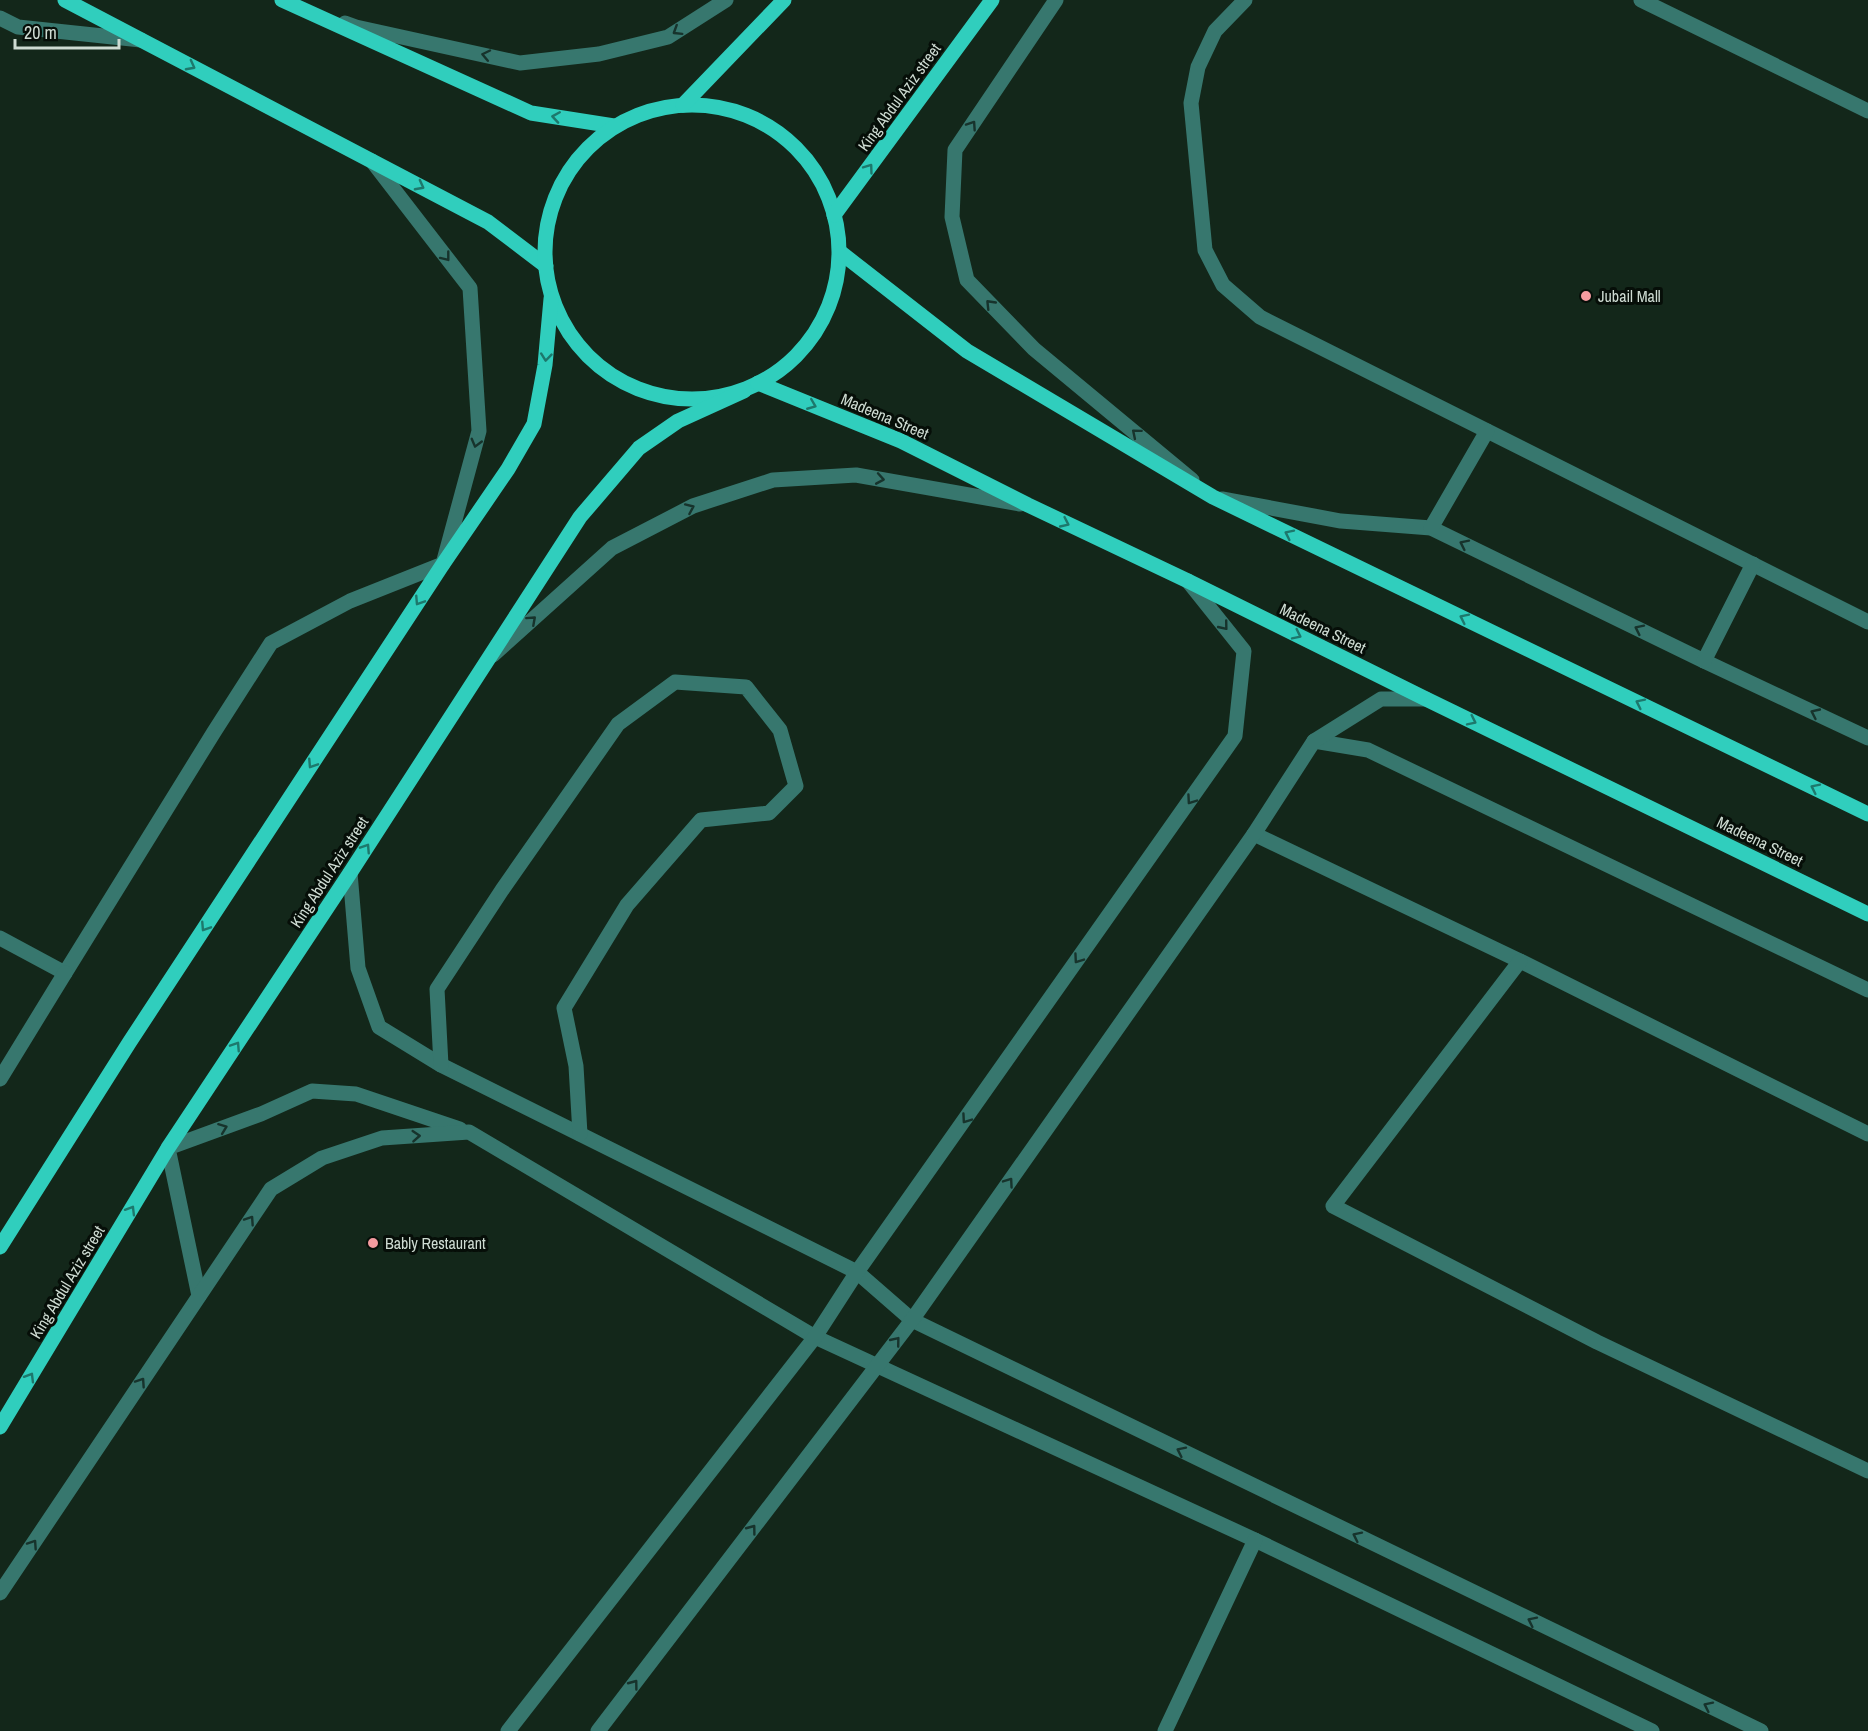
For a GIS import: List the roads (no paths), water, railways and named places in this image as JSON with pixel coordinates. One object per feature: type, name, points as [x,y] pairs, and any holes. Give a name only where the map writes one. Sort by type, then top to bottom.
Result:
[{"type":"main road","points":[[65,0],[488,222],[546,266]]},
{"type":"main road","points":[[284,0],[531,113],[614,126]]},
{"type":"main road","points":[[683,105],[784,0]]},
{"type":"main road","name":"King Abdul Aziz street","points":[[834,215],[992,0]]},
{"type":"main road","points":[[0,1247],[129,1043],[443,564],[508,469],[534,424],[545,365],[551,299],[543,252],[550,205],[573,162],[614,126],[651,109],[696,104],[741,112],[781,134],[813,166],[833,207],[840,252],[834,297],[814,337],[783,369],[744,391],[697,400],[650,394],[607,374],[573,341],[551,299]]},
{"type":"main road","points":[[840,252],[967,351],[1214,497],[1868,814]]},
{"type":"main road","name":"Madeena Street","points":[[758,383],[901,441],[1868,914]]},
{"type":"main road","name":"King Abdul Aziz street","points":[[0,1427],[168,1148],[350,873],[580,517],[639,448],[678,421],[744,391]]},
{"type":"street","points":[[284,0],[356,27],[520,63],[599,54],[668,37],[726,0]]},
{"type":"street","points":[[1056,0],[955,150],[952,217],[967,280],[1034,349],[1214,497],[1341,521],[1431,528],[1868,738]]},
{"type":"street","points":[[1245,0],[1215,31],[1198,67],[1191,103],[1205,250],[1223,285],[1260,317],[1868,622]]},
{"type":"street","points":[[1641,0],[1868,111]]},
{"type":"street","points":[[0,18],[18,27],[141,40]]},
{"type":"street","points":[[0,1079],[271,643],[350,602],[443,564],[479,431],[470,288],[372,161]]},
{"type":"street","points":[[1431,528],[1487,431]]},
{"type":"street","points":[[489,659],[612,548],[693,506],[773,480],[856,475],[1028,505]]},
{"type":"street","points":[[1704,661],[1753,564]]},
{"type":"street","points":[[508,1731],[815,1337],[857,1272],[1235,736],[1244,651],[1188,581]]},
{"type":"street","points":[[441,1065],[437,989],[501,890],[618,724],[675,682],[746,687],[780,730],[796,786],[769,813],[701,820],[621,915],[564,1008],[576,1066],[580,1134]]},
{"type":"street","points":[[598,1731],[912,1320],[1254,834],[1314,741],[1381,699],[1426,699]]},
{"type":"street","points":[[1314,741],[1368,750],[1868,990]]},
{"type":"street","points":[[1254,834],[1520,961],[1868,1134]]},
{"type":"street","points":[[350,873],[358,968],[379,1027],[441,1065],[857,1272],[912,1320],[1761,1731]]},
{"type":"street","points":[[0,938],[65,973]]},
{"type":"street","points":[[1520,961],[1333,1206],[1597,1342],[1868,1471]]},
{"type":"street","points":[[199,1296],[168,1148],[261,1114],[312,1091],[356,1094],[469,1132],[815,1337],[1255,1540],[1652,1731]]},
{"type":"street","points":[[0,1593],[271,1189],[322,1158],[381,1138],[469,1132]]},
{"type":"street","points":[[1165,1731],[1255,1540]]},
{"type":"place","name":"Jubail Mall","points":[[1586,296]]},
{"type":"place","name":"Bably Restaurant","points":[[373,1243]]}]
